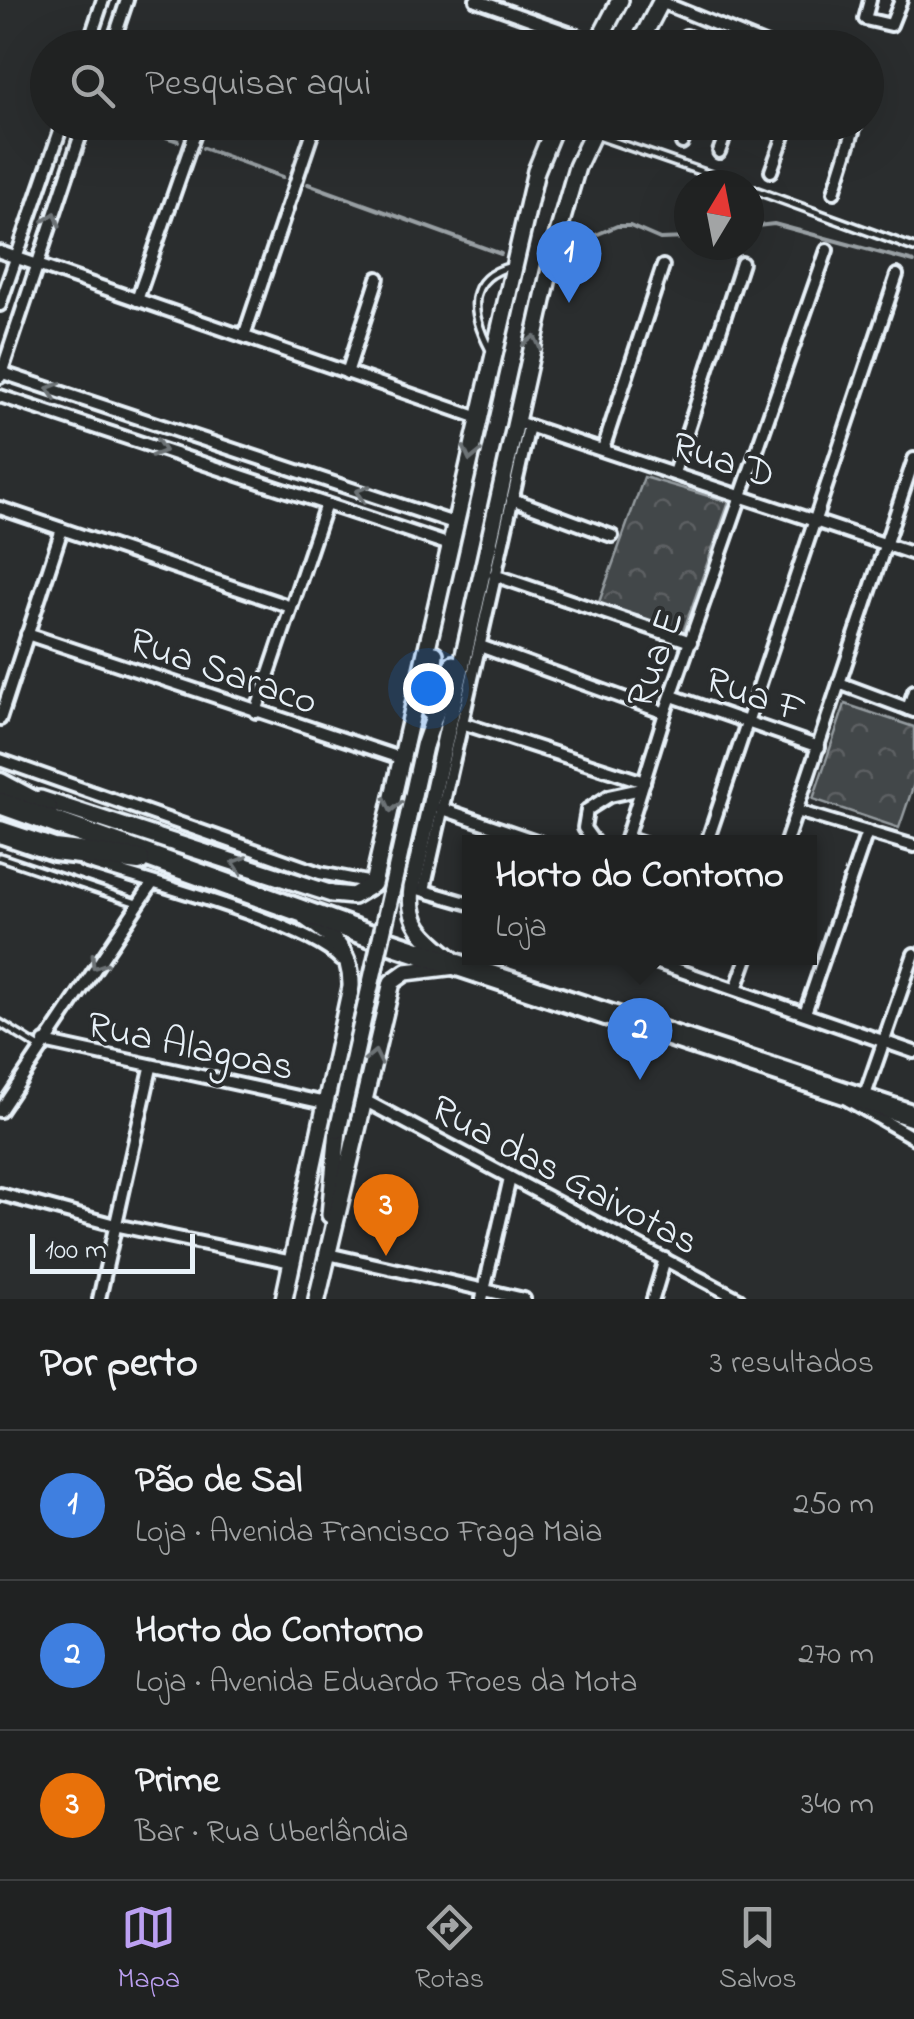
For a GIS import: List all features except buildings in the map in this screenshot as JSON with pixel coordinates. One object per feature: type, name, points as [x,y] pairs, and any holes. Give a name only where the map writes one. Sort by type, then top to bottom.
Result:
[{"type":"highway","points":[[4,792],[89,832],[281,903],[914,1116]]},
{"type":"highway","points":[[0,832],[54,850],[171,863]]},
{"type":"main road","points":[[604,30],[620,0]]},
{"type":"main road","points":[[647,30],[662,1]]},
{"type":"main road","points":[[4,792],[332,894],[353,896],[373,884],[536,172],[549,140]]},
{"type":"main road","points":[[460,966],[416,928],[411,918],[473,608],[522,424],[558,233],[591,140]]},
{"type":"main road","points":[[426,740],[441,591]]},
{"type":"main road","points":[[298,1236],[336,1139],[426,740],[473,608]]},
{"type":"main road","points":[[373,884],[388,898],[418,889]]},
{"type":"main road","points":[[281,903],[333,938],[348,958],[351,980],[284,1299]]},
{"type":"main road","points":[[316,1299],[388,992],[396,976],[406,972],[460,966]]},
{"type":"main road","points":[[351,980],[377,976],[388,992]]},
{"type":"main road","points":[[328,1254],[336,1139]]},
{"type":"street","points":[[116,30],[126,0]]},
{"type":"street","points":[[476,0],[497,4],[558,30]]},
{"type":"street","points":[[870,0],[865,19],[891,25],[901,0]]},
{"type":"street","points":[[662,1],[727,30]]},
{"type":"street","points":[[93,30],[102,2],[122,13]]},
{"type":"street","points":[[0,305],[56,140]]},
{"type":"street","points":[[79,140],[0,374],[454,524]]},
{"type":"street","points":[[137,300],[192,140]]},
{"type":"street","points":[[244,336],[310,140]]},
{"type":"street","points":[[719,152],[723,140]]},
{"type":"street","points":[[771,171],[782,140]]},
{"type":"street","points":[[834,192],[850,140]]},
{"type":"street","name":"Rua E","points":[[627,835],[665,713],[826,250]]},
{"type":"street","points":[[0,252],[479,418]]},
{"type":"street","points":[[674,473],[742,263]]},
{"type":"street","points":[[603,449],[663,266]]},
{"type":"street","points":[[709,835],[897,275]]},
{"type":"street","points":[[348,373],[378,278]]},
{"type":"street","points":[[0,396],[450,545]]},
{"type":"street","points":[[462,902],[418,889],[480,646],[512,499],[522,424]]},
{"type":"street","name":"Rua D","points":[[522,424],[914,554]]},
{"type":"street","points":[[789,835],[914,458]]},
{"type":"street","points":[[512,499],[612,536]]},
{"type":"street","points":[[256,712],[326,504]]},
{"type":"street","points":[[0,508],[291,607]]},
{"type":"street","points":[[0,719],[62,528]]},
{"type":"street","points":[[494,575],[690,642]]},
{"type":"street","name":"Rua Saraco","points":[[27,634],[402,759]]},
{"type":"street","points":[[480,646],[665,713]]},
{"type":"street","points":[[840,683],[911,710],[914,691]]},
{"type":"street","name":"Rua F","points":[[672,696],[819,747]]},
{"type":"street","points":[[462,724],[642,786]]},
{"type":"street","points":[[0,760],[320,873],[373,884]]},
{"type":"street","points":[[589,835],[584,828],[587,810],[608,796],[642,786]]},
{"type":"street","points":[[440,808],[519,835]]},
{"type":"street","points":[[798,811],[914,846]]},
{"type":"street","points":[[805,1013],[867,832]]},
{"type":"street","points":[[54,850],[294,931],[328,947],[351,980]]},
{"type":"street","points":[[0,1111],[152,884]]},
{"type":"street","points":[[864,1098],[913,961]]},
{"type":"street","points":[[678,965],[914,1052]]},
{"type":"street","points":[[736,989],[744,965]]},
{"type":"street","name":"Rua Alagoas","points":[[42,1045],[325,1103]]},
{"type":"street","points":[[99,1299],[151,1068]]},
{"type":"street","points":[[831,1087],[862,1110],[914,1138]]},
{"type":"street","name":"Rua das Gaivotas","points":[[364,1100],[739,1299]]},
{"type":"street","points":[[483,1294],[510,1178]]},
{"type":"street","points":[[0,1194],[115,1225],[292,1262]]},
{"type":"street","points":[[328,1254],[483,1294],[524,1299]]},
{"type":"street","points":[[653,1299],[665,1259]]},
{"type":"lane","points":[[626,140],[702,170]]},
{"type":"lane","points":[[764,193],[914,248]]},
{"type":"lane","points":[[494,356],[476,322],[474,295],[487,276],[515,265]]},
{"type":"lane","points":[[0,857],[137,904]]},
{"type":"lane","points":[[0,1023],[42,1045]]},
{"type":"green space","points":[[644,477],[729,502],[683,632],[598,605]]},
{"type":"green space","points":[[845,704],[914,727],[914,784],[899,828],[813,799]]},
{"type":"waterway","points":[[203,148],[283,177]]},
{"type":"waterway","points":[[308,184],[501,254]]},
{"type":"waterway","points":[[764,225],[774,224],[914,262]]},
{"type":"waterway","points":[[560,253],[568,254],[584,240],[617,226],[630,226],[660,239],[674,239]]},
{"type":"place","name":"Pão de Sal","points":[[569,303]]},
{"type":"place","name":"Horto do Contorno","points":[[640,1080]]},
{"type":"place","name":"Prime","points":[[386,1256]]}]
